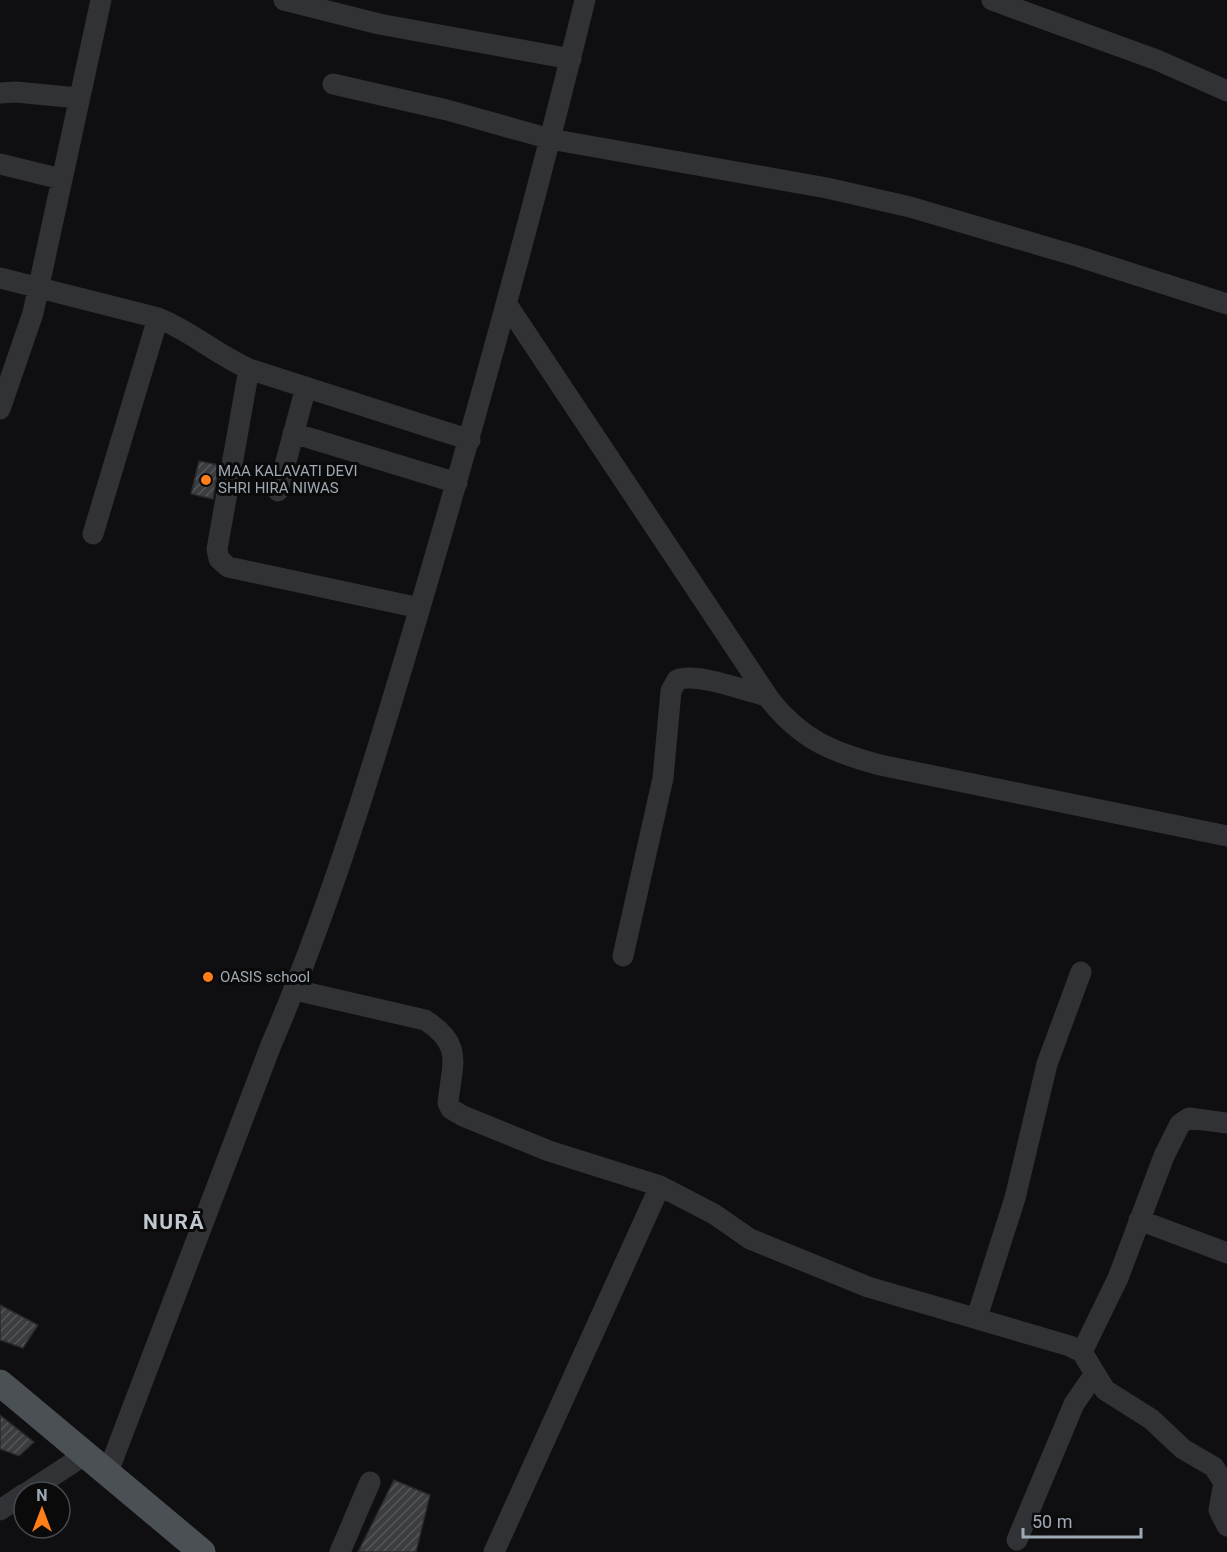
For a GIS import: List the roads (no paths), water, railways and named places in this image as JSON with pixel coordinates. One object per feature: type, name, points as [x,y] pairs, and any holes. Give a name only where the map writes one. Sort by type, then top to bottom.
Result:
[{"type":"main road","points":[[0,1383],[202,1552]]},
{"type":"street","points":[[0,409],[7,369],[26,337],[39,288],[101,0]]},
{"type":"street","points":[[284,0],[379,24],[571,58]]},
{"type":"street","points":[[108,1472],[271,1045],[295,990],[381,743],[508,306],[585,0]]},
{"type":"street","points":[[992,0],[1157,60],[1227,91]]},
{"type":"street","points":[[333,84],[447,110],[550,139],[816,186],[910,207],[1077,256],[1227,304]]},
{"type":"street","points":[[0,93],[16,92],[78,99]]},
{"type":"street","points":[[0,164],[61,179]]},
{"type":"street","points":[[0,278],[158,318],[178,326],[228,360],[249,369],[470,440]]},
{"type":"street","points":[[508,306],[767,696],[784,719],[799,731],[836,753],[880,765],[1227,836]]},
{"type":"street","points":[[93,534],[158,318]]},
{"type":"street","points":[[249,369],[217,549],[219,559],[228,567],[420,608]]},
{"type":"street","points":[[278,491],[306,387]]},
{"type":"street","points":[[293,433],[457,483]]},
{"type":"street","points":[[623,956],[663,778],[670,699],[677,680],[684,677],[697,679],[767,696]]},
{"type":"street","points":[[977,1317],[1015,1198],[1047,1064],[1081,972]]},
{"type":"street","points":[[295,990],[425,1020],[439,1029],[451,1042],[453,1052],[448,1103],[451,1109],[549,1151],[660,1186],[714,1214],[750,1239],[868,1287],[1070,1346],[1082,1353],[1094,1376],[1105,1390],[1151,1419],[1183,1449],[1214,1467],[1224,1482],[1220,1510],[1227,1526]]},
{"type":"street","points":[[1082,1353],[1118,1278],[1164,1156],[1180,1124],[1189,1119],[1227,1123]]},
{"type":"street","points":[[494,1552],[660,1186]]},
{"type":"street","points":[[1139,1220],[1227,1253]]},
{"type":"street","points":[[1017,1540],[1074,1404],[1094,1376]]},
{"type":"street","points":[[46,1480],[87,1454]]},
{"type":"street","points":[[340,1552],[370,1482]]},
{"type":"place","name":"MAA KALAVATI DEVI SHRI HIRA NIWAS","points":[[206,480]]},
{"type":"place","name":"OASIS school","points":[[208,977]]},
{"type":"district","name":"NURĀ","points":[[174,1222]]}]
